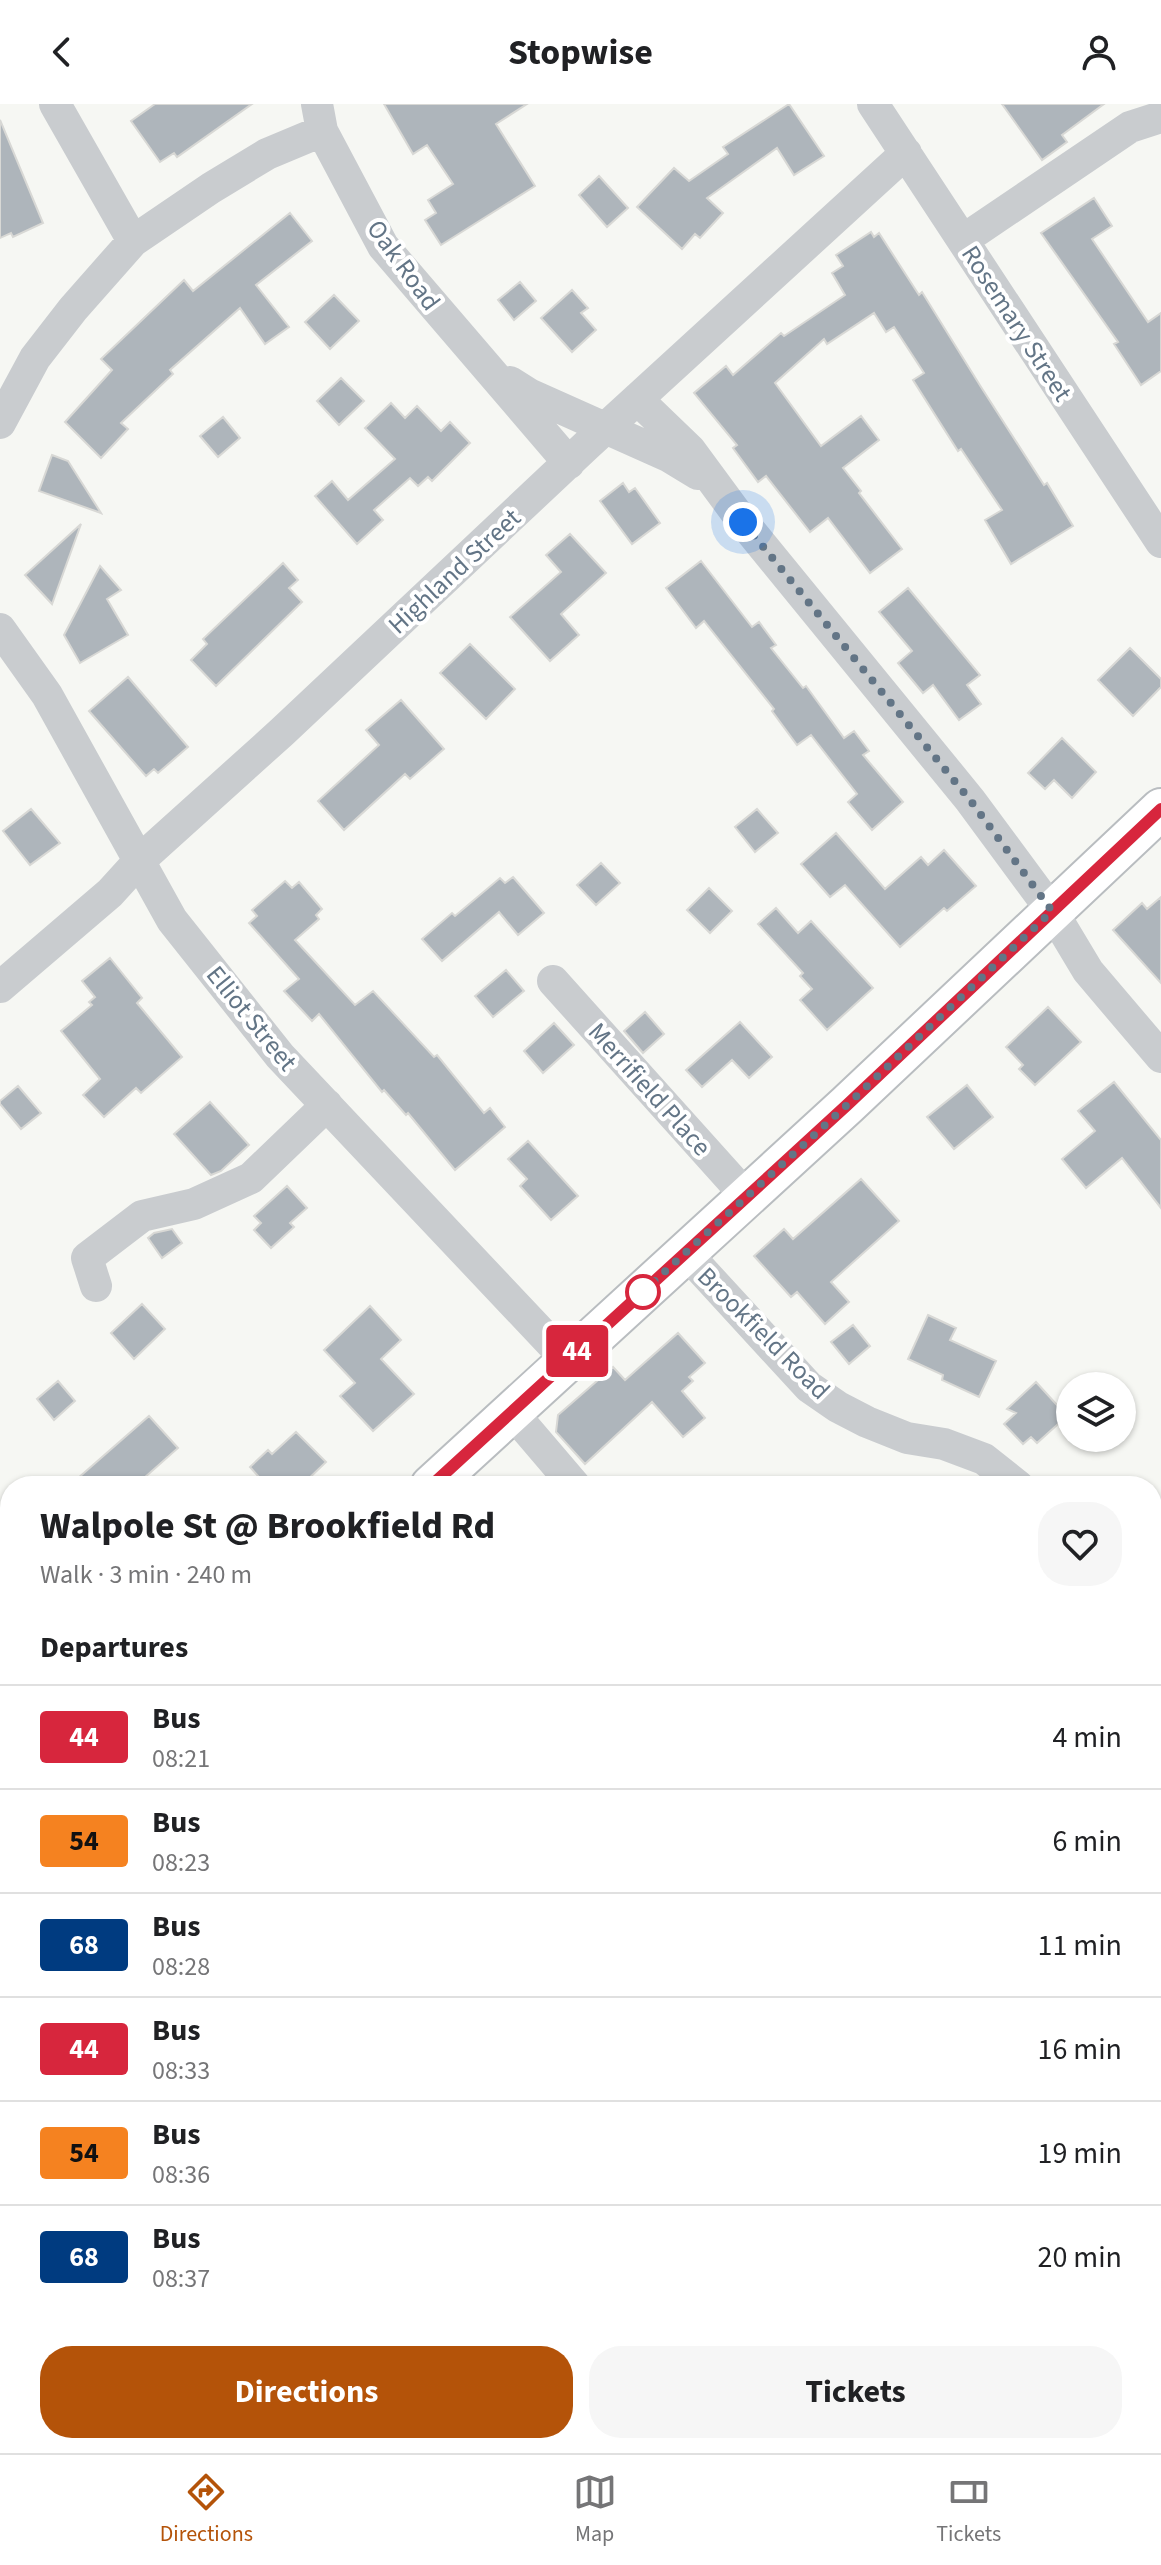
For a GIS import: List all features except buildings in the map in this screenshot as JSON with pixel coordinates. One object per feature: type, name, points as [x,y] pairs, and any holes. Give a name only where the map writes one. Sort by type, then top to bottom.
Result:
[{"type":"main road","points":[[442,1476],[747,1197],[1161,809]]},
{"type":"street","points":[[55,104],[133,241]]},
{"type":"street","name":"Rosemary Street","points":[[873,104],[1161,542]]},
{"type":"street","points":[[0,423],[35,358],[133,241],[320,117]]},
{"type":"street","name":"Oak Road","points":[[320,117],[383,246],[569,463]]},
{"type":"street","points":[[963,240],[1130,127],[1161,117]]},
{"type":"street","name":"Highland Street","points":[[0,987],[110,893],[140,860],[906,153]]},
{"type":"street","name":"Oak Road","points":[[490,369],[529,394],[670,457],[715,485]]},
{"type":"street","points":[[637,399],[690,450],[970,800],[1052,911],[1088,971],[1161,1057]]},
{"type":"street","name":"Elliot Street","points":[[0,629],[47,695],[172,920],[280,1056],[567,1360]]},
{"type":"street","name":"Merrifield Place","points":[[553,981],[747,1197]]},
{"type":"street","points":[[96,1286],[87,1258],[142,1216],[194,1204],[251,1178],[327,1105]]},
{"type":"street","name":"Brookfield Road","points":[[686,1253],[809,1387],[867,1422],[907,1438],[944,1444],[984,1459],[1005,1476]]},
{"type":"street","points":[[511,1411],[566,1476]]},
{"type":"bus line","name":"44","points":[[442,1476],[847,1105],[1161,809]]},
{"type":"route","points":[[643,1292],[638,1296],[847,1105],[1052,911],[970,800],[743,522]]}]
